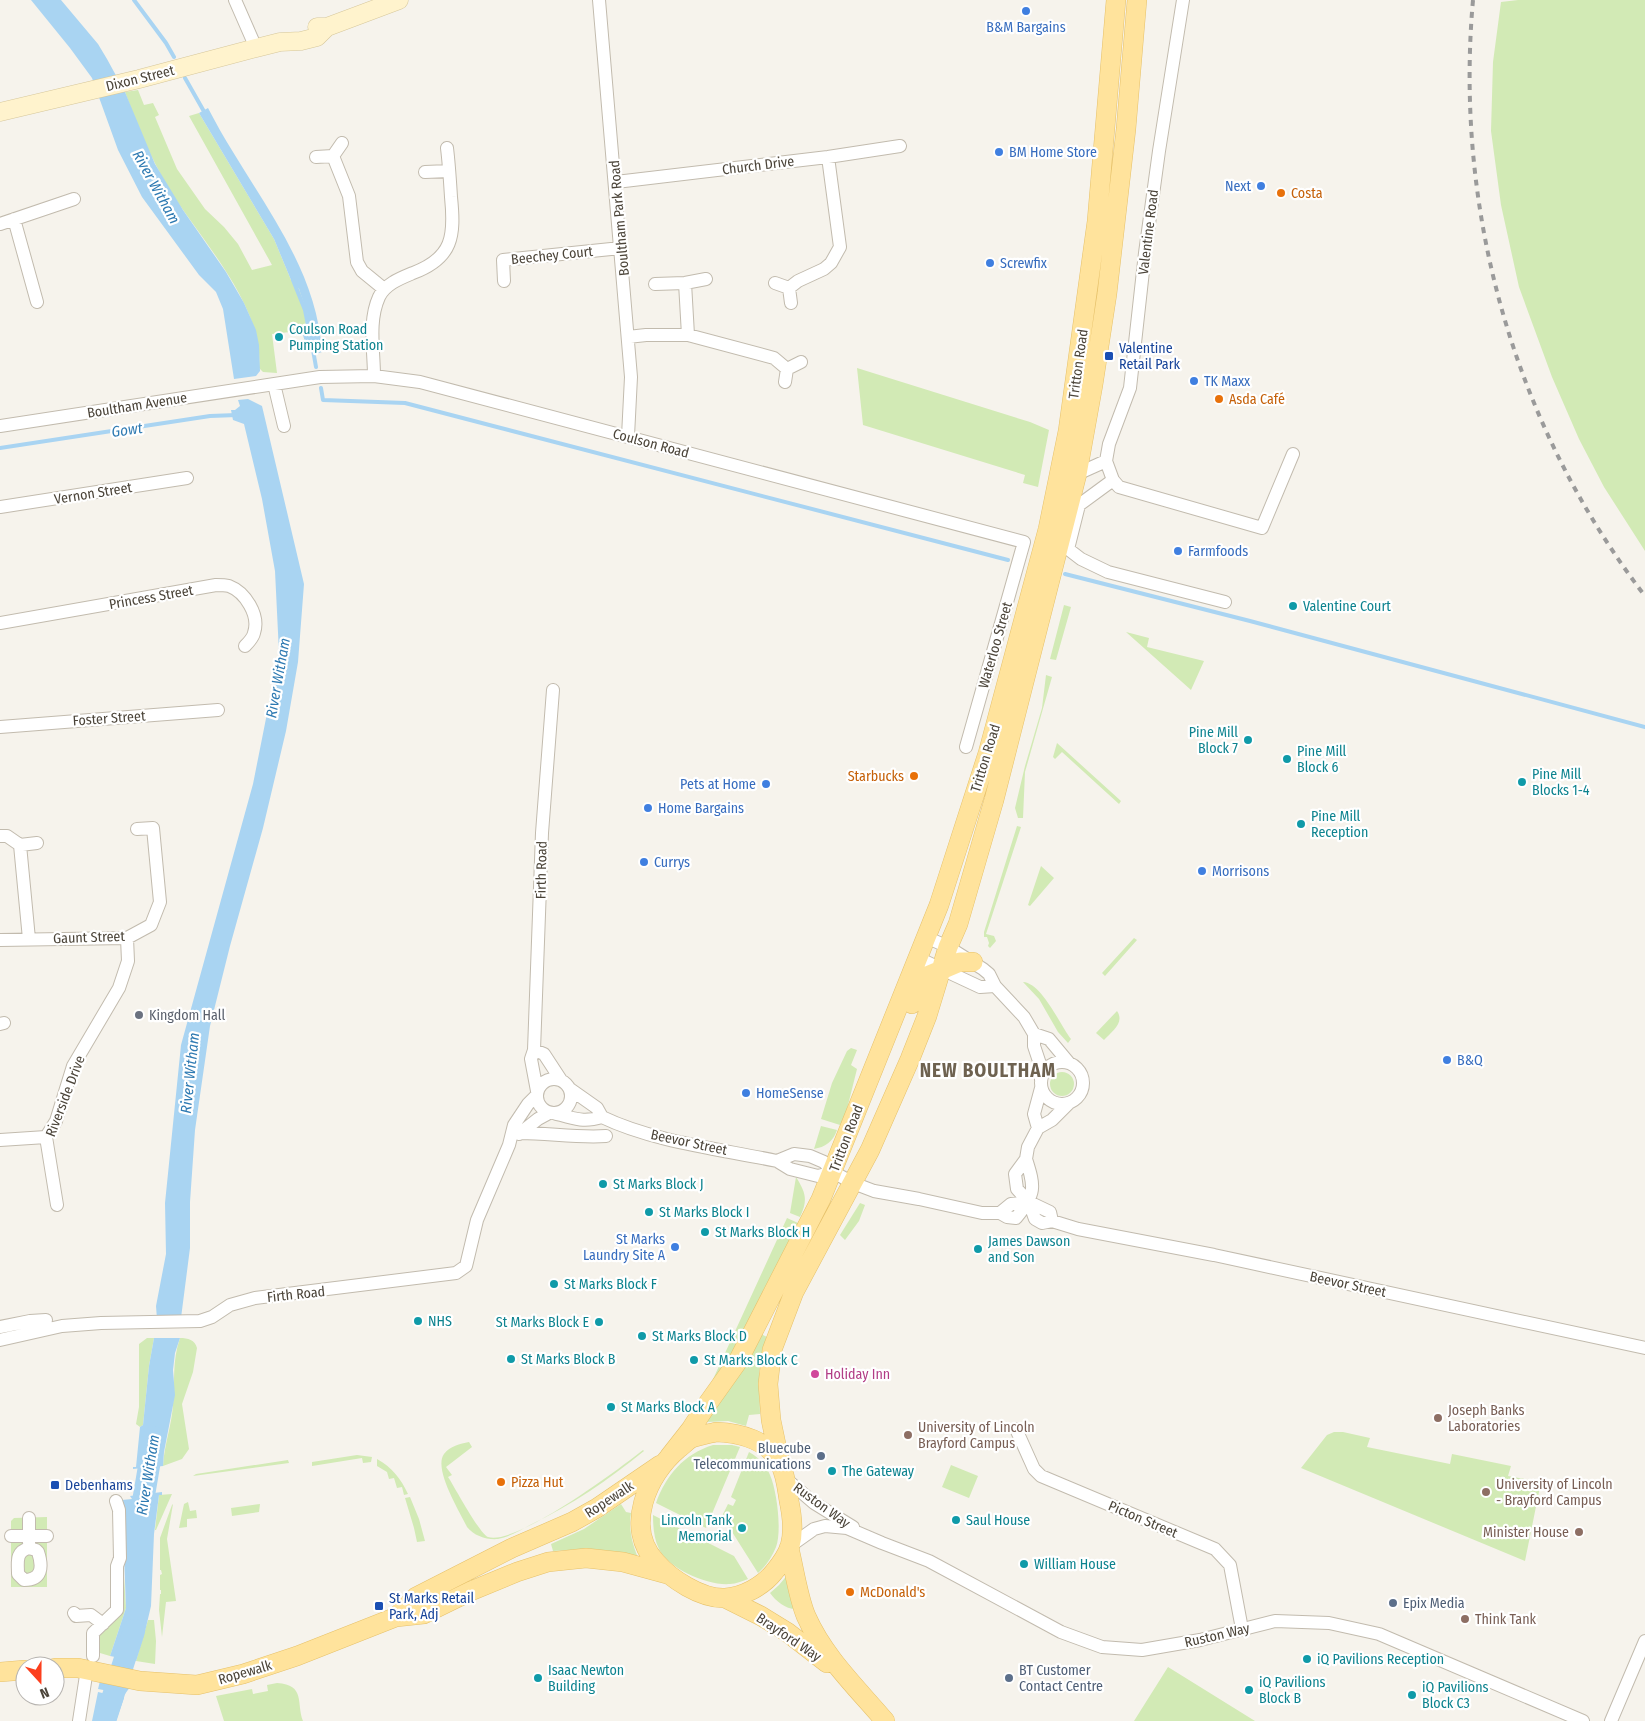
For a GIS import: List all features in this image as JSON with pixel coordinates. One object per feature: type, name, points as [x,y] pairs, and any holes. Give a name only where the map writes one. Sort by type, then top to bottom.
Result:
[{"type":"main road","name":"Tritton Road","points":[[667,1460],[738,1361],[788,1265],[833,1172],[942,896],[988,752],[1048,529],[1059,481],[1076,381],[1097,221],[1116,0]]},
{"type":"main road","name":"Tritton Road","points":[[782,1470],[770,1420],[768,1384],[772,1350],[794,1292],[870,1150],[927,1016],[948,947],[958,924],[994,800],[1077,474],[1094,386],[1108,294],[1126,129],[1137,0]]},
{"type":"main road","points":[[866,1088],[884,1065],[927,976],[960,962],[973,962]]},
{"type":"main road","points":[[716,1432],[734,1433],[756,1440],[769,1450],[782,1470],[792,1515],[790,1547],[767,1581],[749,1592],[725,1598],[706,1595],[667,1574],[652,1558],[644,1547],[640,1526],[644,1497],[667,1460],[690,1440],[716,1432]]},
{"type":"main road","name":"Ropewalk","points":[[396,1617],[416,1597],[512,1548],[572,1522],[597,1508],[667,1460]]},
{"type":"main road","name":"Brayford Way","points":[[790,1547],[805,1615],[820,1643],[885,1721]]},
{"type":"main road","name":"Ropewalk","points":[[65,1667],[94,1666],[140,1681],[196,1685],[243,1674],[321,1648],[396,1617],[424,1614],[471,1591],[517,1572],[548,1562],[586,1558],[623,1562],[667,1574]]},
{"type":"main road","name":"Brayford Way","points":[[725,1598],[761,1616],[787,1632],[850,1680]]},
{"type":"main road","points":[[0,1672],[15,1671]]},
{"type":"street","points":[[235,0],[256,48]]},
{"type":"street","name":"Dixon Street","points":[[0,112],[280,42],[301,41],[317,37],[327,27],[399,0]]},
{"type":"street","name":"Boultham Park Road","points":[[599,0],[616,182],[631,377],[630,428],[628,436]]},
{"type":"street","name":"Valentine Road","points":[[1106,460],[1109,444],[1130,388],[1145,253],[1159,151],[1184,0]]},
{"type":"street","points":[[333,156],[342,143]]},
{"type":"street","name":"Church Drive","points":[[616,182],[828,157],[900,146]]},
{"type":"street","points":[[374,376],[373,331],[379,297],[384,289],[405,276],[431,265],[448,247],[452,235],[453,220],[447,148]]},
{"type":"street","points":[[316,157],[333,156]]},
{"type":"street","points":[[333,156],[348,196],[357,262],[362,271],[384,289]]},
{"type":"street","points":[[789,288],[798,281],[824,269],[831,263],[840,247],[828,157]]},
{"type":"street","points":[[426,172],[449,170]]},
{"type":"street","points":[[0,224],[74,199]]},
{"type":"street","points":[[14,219],[36,302]]},
{"type":"street","name":"Beechey Court","points":[[504,281],[503,260],[621,248]]},
{"type":"street","points":[[655,284],[685,283],[706,279]]},
{"type":"street","points":[[685,283],[688,335]]},
{"type":"street","points":[[775,283],[789,288]]},
{"type":"street","points":[[789,288],[792,303]]},
{"type":"street","points":[[628,337],[688,335],[774,358],[787,369]]},
{"type":"street","points":[[787,369],[801,362]]},
{"type":"street","points":[[785,382],[787,369]]},
{"type":"street","name":"Coulson Road","points":[[274,384],[320,377],[374,376],[420,382],[1024,542]]},
{"type":"street","points":[[274,384],[284,426]]},
{"type":"street","name":"Boultham Avenue","points":[[0,426],[274,384]]},
{"type":"street","points":[[1077,474],[1106,460],[1113,480],[1119,487],[1262,528],[1292,454]]},
{"type":"street","name":"Vernon Street","points":[[0,507],[187,478]]},
{"type":"street","points":[[1113,480],[1079,505],[1068,549],[1081,559],[1108,572],[1225,602]]},
{"type":"street","name":"Waterloo Street","points":[[966,747],[1024,542]]},
{"type":"street","name":"Princess Street","points":[[0,623],[216,585],[228,586],[238,592],[249,604],[255,628],[251,640],[245,646]]},
{"type":"street","name":"Firth Road","points":[[0,1340],[62,1326],[101,1323],[200,1321],[212,1317],[230,1305],[255,1298],[456,1274],[466,1266],[477,1220],[509,1145],[514,1125],[537,1094],[531,1058],[534,1050],[542,833],[553,690]]},
{"type":"street","name":"Foster Street","points":[[0,727],[218,710]]},
{"type":"street","name":"Gaunt Street","points":[[0,940],[127,938],[151,925],[160,902],[153,828],[136,829]]},
{"type":"street","points":[[0,836],[7,836],[20,845],[37,843]]},
{"type":"street","points":[[20,845],[29,939]]},
{"type":"street","points":[[926,937],[948,947],[989,974],[995,986],[1024,1017],[1034,1034],[1034,1046],[1040,1064],[1041,1084],[1049,1101],[1058,1105],[1068,1104]]},
{"type":"street","name":"Riverside Drive","points":[[57,1205],[46,1137],[56,1121],[73,1066],[119,988],[128,961],[127,938]]},
{"type":"street","points":[[918,958],[980,987],[995,986]]},
{"type":"street","points":[[1029,1202],[1033,1185],[1026,1158],[1028,1147],[1038,1128],[1052,1120],[1080,1095],[1083,1086],[1080,1072],[1068,1063],[1049,1039],[1034,1034]]},
{"type":"street","points":[[534,1050],[544,1054],[565,1084],[572,1094],[569,1106],[561,1112],[552,1114],[539,1106],[537,1094],[540,1085],[546,1080],[554,1079],[565,1084]]},
{"type":"street","points":[[1038,1128],[1034,1114],[1042,1075],[1049,1066],[1058,1062],[1068,1063]]},
{"type":"street","name":"Beevor Street","points":[[565,1084],[597,1108],[602,1117],[622,1126],[665,1138],[777,1161],[790,1169],[818,1176],[833,1172]]},
{"type":"street","name":"Firth Road","points":[[509,1145],[520,1133],[538,1119],[552,1114]]},
{"type":"street","name":"Beevor Street","points":[[552,1114],[589,1121],[602,1117]]},
{"type":"street","points":[[520,1133],[549,1133],[588,1138],[606,1136]]},
{"type":"street","points":[[0,1140],[46,1137]]},
{"type":"street","name":"Beevor Street","points":[[777,1161],[794,1154],[810,1156],[824,1162],[833,1172],[853,1183],[874,1191],[982,1212],[1000,1213],[1007,1217],[1016,1218],[1029,1202]]},
{"type":"street","name":"Beevor Street","points":[[1029,1202],[1035,1219],[1042,1223],[1052,1220],[1078,1229],[1214,1255],[1645,1348]]},
{"type":"street","points":[[0,1327],[46,1320]]},
{"type":"street","name":"Picton Street","points":[[1016,1428],[1034,1469],[1041,1476],[1215,1549],[1230,1565],[1242,1629]]},
{"type":"street","name":"Ruston Way","points":[[782,1470],[814,1503],[859,1532],[929,1561],[1061,1632],[1102,1646],[1142,1650],[1200,1640],[1275,1621],[1329,1623],[1378,1634],[1583,1721]]},
{"type":"street","points":[[79,1721],[94,1666],[93,1633],[117,1610],[117,1566],[120,1558],[119,1510],[116,1501]]},
{"type":"street","points":[[29,1518],[29,1542]]},
{"type":"street","name":"Ruston Way","points":[[790,1547],[814,1529],[825,1526],[846,1528],[859,1532]]},
{"type":"street","points":[[11,1536],[29,1542],[38,1552],[40,1572],[29,1583],[21,1577],[18,1570],[19,1555],[29,1542],[47,1536]]},
{"type":"street","points":[[74,1613],[76,1616],[91,1616],[103,1624]]},
{"type":"street","points":[[1611,1721],[1645,1642]]},
{"type":"green space","points":[[1518,0],[1645,0],[1645,551],[1604,487],[1579,439],[1552,377],[1519,287],[1501,205],[1491,131],[1493,62],[1501,2]]},
{"type":"green space","points":[[138,90],[144,105],[153,103],[159,115],[155,117],[177,169],[205,209],[238,244],[252,270],[272,265],[189,116],[199,113],[274,239],[291,280],[299,289],[308,316],[306,326],[308,330],[272,334],[277,373],[263,372],[259,368],[258,344],[252,321],[241,297],[212,250],[168,187],[155,164],[125,92]]},
{"type":"green space","points":[[857,368],[1030,422],[1049,430],[1038,487],[1023,483],[1025,475],[863,425]]},
{"type":"green space","points":[[1064,605],[1071,607],[1056,660],[1050,659]]},
{"type":"green space","points":[[1126,632],[1149,638],[1147,647],[1204,661],[1191,690]]},
{"type":"green space","points":[[1046,675],[1052,677],[1025,772],[1023,818],[1018,818],[1015,808],[1042,708]]},
{"type":"green space","points":[[1057,743],[1121,801],[1119,804],[1062,752],[1055,759],[1053,757]]},
{"type":"green space","points":[[1017,826],[1021,827],[986,934],[994,936],[996,941],[990,948],[987,937],[984,937],[984,932]]},
{"type":"green space","points":[[1041,866],[1054,878],[1030,906],[1028,905]]},
{"type":"green space","points":[[1134,938],[1137,940],[1105,976],[1102,973]]},
{"type":"green space","points":[[1023,982],[1037,989],[1044,997],[1071,1039],[1068,1043],[1058,1032],[1039,999]]},
{"type":"green space","points":[[1117,1011],[1119,1023],[1104,1040],[1096,1033]]},
{"type":"green space","points":[[851,1048],[857,1050],[851,1065],[857,1069],[846,1113],[840,1125],[821,1119],[832,1083],[847,1051]]},
{"type":"green space","points":[[1062,1072],[1070,1076],[1074,1084],[1070,1092],[1062,1096],[1054,1092],[1050,1084],[1054,1076]]},
{"type":"green space","points":[[821,1126],[837,1130],[828,1143],[814,1149]]},
{"type":"green space","points":[[796,1177],[805,1197],[800,1217],[790,1213]]},
{"type":"green space","points":[[860,1203],[865,1205],[859,1221],[845,1240],[840,1235]]},
{"type":"green space","points":[[787,1218],[798,1223],[729,1362],[709,1388]]},
{"type":"green space","points":[[761,1334],[767,1337],[759,1372],[760,1414],[749,1415],[746,1426],[728,1421],[707,1422],[704,1419]]},
{"type":"green space","points":[[147,1338],[154,1338],[143,1425],[140,1427],[136,1424],[139,1407],[139,1344]]},
{"type":"green space","points":[[180,1338],[191,1340],[197,1348],[193,1372],[182,1404],[189,1449],[182,1459],[163,1466],[174,1395],[177,1346]]},
{"type":"green space","points":[[1334,1432],[1370,1438],[1367,1447],[1450,1464],[1452,1454],[1511,1466],[1508,1476],[1541,1482],[1525,1561],[1301,1468],[1327,1435]]},
{"type":"green space","points":[[469,1442],[472,1447],[446,1467],[452,1475],[448,1477],[484,1534],[488,1537],[502,1537],[520,1530],[506,1537],[494,1539],[477,1535],[467,1527],[449,1490],[442,1470],[444,1454],[449,1449]]},
{"type":"green space","points":[[713,1445],[740,1447],[706,1528],[656,1503],[665,1483],[677,1467],[693,1454]]},
{"type":"green space","points":[[644,1451],[589,1491],[560,1509],[538,1521],[567,1504]]},
{"type":"green space","points":[[749,1452],[756,1456],[768,1471],[773,1482],[778,1511],[779,1531],[776,1547],[764,1567],[758,1573],[722,1516],[728,1504],[733,1506],[736,1500],[731,1497]]},
{"type":"green space","points":[[357,1455],[372,1457],[371,1462],[363,1463],[362,1458],[312,1466],[312,1462]]},
{"type":"green space","points":[[377,1459],[396,1474],[408,1494],[404,1495],[402,1487],[397,1488],[394,1478],[389,1479],[387,1472],[377,1466]]},
{"type":"green space","points":[[288,1460],[289,1463],[193,1476],[196,1474]]},
{"type":"green space","points":[[951,1465],[978,1476],[969,1498],[942,1487]]},
{"type":"green space","points":[[172,1494],[156,1530],[155,1530],[159,1495]]},
{"type":"green space","points":[[410,1497],[425,1541],[417,1542],[405,1498]]},
{"type":"green space","points":[[188,1502],[190,1511],[196,1510],[197,1518],[187,1519],[187,1527],[179,1528],[184,1504]]},
{"type":"green space","points":[[173,1504],[167,1539],[176,1601],[166,1602],[162,1637],[159,1610],[161,1594],[160,1575],[162,1574],[160,1570],[160,1538]]},
{"type":"green space","points":[[260,1504],[259,1512],[232,1516],[231,1508]]},
{"type":"green space","points":[[621,1504],[626,1512],[631,1513],[630,1526],[632,1538],[640,1562],[587,1549],[553,1551],[551,1544],[584,1529]]},
{"type":"green space","points":[[653,1515],[734,1556],[748,1579],[734,1584],[711,1582],[690,1575],[671,1563],[659,1549],[656,1541]]},
{"type":"green space","points":[[47,1517],[47,1587],[11,1587],[11,1521],[14,1518]]},
{"type":"green space","points":[[123,1561],[126,1608],[110,1656],[100,1653],[99,1634],[120,1614]]},
{"type":"green space","points":[[789,1573],[796,1609],[788,1608],[781,1604],[770,1593]]},
{"type":"green space","points":[[148,1620],[154,1620],[156,1641],[155,1664],[136,1661]]},
{"type":"green space","points":[[1168,1667],[1255,1721],[1134,1721]]},
{"type":"green space","points":[[286,1684],[296,1691],[303,1721],[224,1721],[216,1696],[252,1689],[253,1694],[268,1691],[267,1685]]},
{"type":"water","points":[[31,0],[61,0],[98,44],[107,59],[125,92],[155,164],[183,210],[226,272],[244,303],[256,330],[259,345],[260,371],[256,376],[234,379],[223,309],[216,292],[199,275],[142,197],[118,150],[92,78]]},
{"type":"water","points":[[208,108],[226,141],[277,223],[302,271],[318,324],[322,352],[313,355],[311,348],[307,349],[303,335],[309,333],[306,326],[308,316],[299,289],[291,280],[274,239],[199,113]]},
{"type":"water","points":[[248,399],[262,406],[304,584],[298,662],[286,731],[263,828],[210,1026],[195,1130],[190,1202],[190,1248],[181,1318],[157,1319],[156,1306],[166,1254],[165,1203],[181,1045],[253,784],[279,653],[275,571],[262,499],[244,424],[233,420],[231,410],[235,410],[240,406],[238,400]]},
{"type":"water","points":[[154,1338],[180,1338],[175,1353],[173,1370],[175,1395],[163,1466],[133,1469],[133,1467],[136,1467],[140,1427],[143,1425]]},
{"type":"water","points":[[162,1492],[162,1495],[159,1495],[154,1534],[151,1606],[144,1636],[136,1661],[110,1656],[126,1608],[122,1500],[132,1499],[130,1496]]},
{"type":"water","points":[[100,1681],[130,1687],[125,1694],[98,1689]]},
{"type":"water","points":[[98,1692],[124,1698],[116,1721],[92,1721]]},
{"type":"waterway","points":[[134,0],[174,57]]},
{"type":"waterway","points":[[185,78],[206,115]]},
{"type":"waterway","points":[[293,280],[305,310],[308,325]]},
{"type":"waterway","points":[[313,350],[316,367]]},
{"type":"waterway","points":[[321,388],[323,400],[405,403],[1008,560]]},
{"type":"waterway","name":"Gowt","points":[[0,448],[210,416],[237,415]]},
{"type":"waterway","points":[[1065,574],[1250,621],[1645,727]]},
{"type":"waterway","name":"River Witham","points":[[141,1524],[141,1513],[154,1437]]},
{"type":"waterway","name":"River Witham","points":[[105,1721],[134,1630]]},
{"type":"railway","points":[[1473,0],[1470,80],[1474,159],[1485,237],[1503,314],[1528,389],[1561,461],[1600,531],[1645,596]]},
{"type":"place","name":"B&M Bargains","points":[[1026,11]]},
{"type":"place","name":"BM Home Store","points":[[999,152]]},
{"type":"place","name":"Next","points":[[1261,186]]},
{"type":"place","name":"Costa","points":[[1281,193]]},
{"type":"place","name":"Screwfix","points":[[990,263]]},
{"type":"place","name":"Coulson Road Pumping Station","points":[[279,337]]},
{"type":"place","name":"Valentine Retail Park","points":[[1109,356]]},
{"type":"place","name":"TK Maxx","points":[[1194,381]]},
{"type":"place","name":"Asda Café","points":[[1219,399]]},
{"type":"place","name":"Farmfoods","points":[[1178,551]]},
{"type":"place","name":"Valentine Court","points":[[1293,606]]},
{"type":"place","name":"Pine Mill Block 7","points":[[1248,740]]},
{"type":"place","name":"Pine Mill Block 6","points":[[1287,759]]},
{"type":"place","name":"Starbucks","points":[[914,776]]},
{"type":"place","name":"Pine Mill Blocks 1-4","points":[[1522,782]]},
{"type":"place","name":"Pets at Home","points":[[766,784]]},
{"type":"place","name":"Home Bargains","points":[[648,808]]},
{"type":"place","name":"Pine Mill Reception","points":[[1301,824]]},
{"type":"place","name":"Currys","points":[[644,862]]},
{"type":"place","name":"Morrisons","points":[[1202,871]]},
{"type":"place","name":"Kingdom Hall","points":[[139,1015]]},
{"type":"place","name":"B&Q","points":[[1447,1060]]},
{"type":"place","name":"HomeSense","points":[[746,1093]]},
{"type":"place","name":"St Marks Block J","points":[[603,1184]]},
{"type":"place","name":"St Marks Block I","points":[[649,1212]]},
{"type":"place","name":"St Marks Block H","points":[[705,1232]]},
{"type":"place","name":"St Marks Laundry Site A","points":[[675,1247]]},
{"type":"place","name":"James Dawson and Son","points":[[978,1249]]},
{"type":"place","name":"St Marks Block F","points":[[554,1284]]},
{"type":"place","name":"NHS","points":[[418,1321]]},
{"type":"place","name":"St Marks Block E","points":[[599,1322]]},
{"type":"place","name":"St Marks Block D","points":[[642,1336]]},
{"type":"place","name":"St Marks Block B","points":[[511,1359]]},
{"type":"place","name":"St Marks Block C","points":[[694,1360]]},
{"type":"place","name":"Holiday Inn","points":[[815,1374]]},
{"type":"place","name":"St Marks Block A","points":[[611,1407]]},
{"type":"place","name":"Joseph Banks Laboratories","points":[[1438,1418]]},
{"type":"place","name":"University of Lincoln Brayford Campus","points":[[908,1435]]},
{"type":"place","name":"Bluecube Telecommunications","points":[[821,1456]]},
{"type":"place","name":"The Gateway","points":[[832,1471]]},
{"type":"place","name":"Pizza Hut","points":[[501,1482]]},
{"type":"place","name":"Debenhams","points":[[55,1485]]},
{"type":"place","name":"University of Lincoln - Brayford Campus","points":[[1486,1492]]},
{"type":"place","name":"Saul House","points":[[956,1520]]},
{"type":"place","name":"Lincoln Tank Memorial","points":[[742,1528]]},
{"type":"place","name":"Minister House","points":[[1579,1532]]},
{"type":"place","name":"William House","points":[[1024,1564]]},
{"type":"place","name":"McDonald's","points":[[850,1592]]},
{"type":"place","name":"Epix Media","points":[[1393,1603]]},
{"type":"place","name":"St Marks Retail Park, Adj","points":[[379,1606]]},
{"type":"place","name":"Think Tank","points":[[1465,1619]]},
{"type":"place","name":"iQ Pavilions Reception","points":[[1307,1659]]},
{"type":"place","name":"Isaac Newton Building","points":[[538,1678]]},
{"type":"place","name":"BT Customer Contact Centre","points":[[1009,1678]]},
{"type":"place","name":"iQ Pavilions Block B","points":[[1249,1690]]},
{"type":"place","name":"iQ Pavilions Block C3","points":[[1412,1695]]},
{"type":"district","name":"NEW BOULTHAM","points":[[988,1070]]}]
